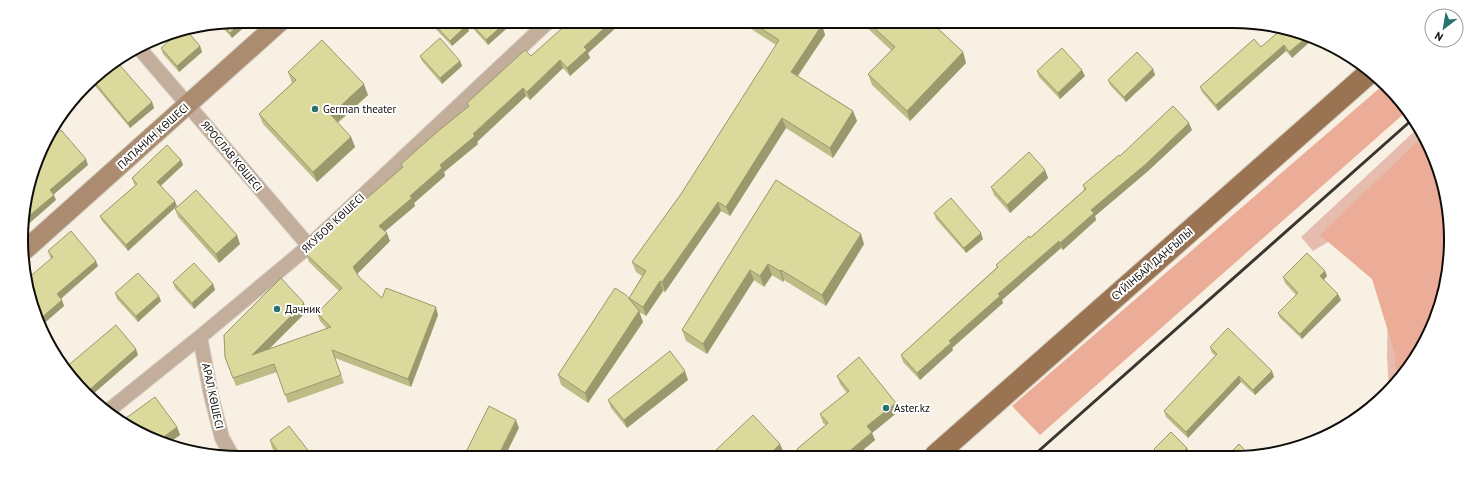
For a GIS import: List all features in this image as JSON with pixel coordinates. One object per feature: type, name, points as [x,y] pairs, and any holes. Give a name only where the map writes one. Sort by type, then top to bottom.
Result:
[{"type":"main road","name":"ПАПАНИН КӨШЕСІ","points":[[28,247],[273,28]]},
{"type":"main road","name":"СҮЙІНБАЙ ДАҢҒЫЛЫ","points":[[941,451],[1366,76]]},
{"type":"street","name":"ЯКУБОВ КӨШЕСІ","points":[[112,408],[309,246],[542,28]]},
{"type":"street","name":"ЯРОСЛАВ КӨШЕСІ","points":[[143,52],[309,246]]},
{"type":"street","name":"АРАЛ КӨШЕСІ","points":[[200,337],[211,394],[222,438],[229,451]]},
{"type":"shaded area","points":[[1380,88],[1392,100],[1403,115],[1040,435],[1012,406]]},
{"type":"shaded area","points":[[1414,131],[1428,159],[1437,185],[1444,226],[1444,253],[1437,294],[1428,320],[1416,345],[1389,382],[1387,356],[1389,233],[1328,242],[1313,251],[1301,237]]},
{"type":"shaded area","points":[[1419,140],[1433,172],[1440,198],[1444,226],[1444,253],[1437,294],[1428,320],[1416,345],[1396,374],[1395,354],[1372,279],[1320,235]]},
{"type":"building","points":[[226,28],[235,28],[230,33]]},
{"type":"building","points":[[438,28],[464,28],[450,41]]},
{"type":"building","points":[[475,28],[500,28],[486,40]]},
{"type":"building","points":[[562,28],[605,28],[584,47],[587,50],[567,68],[560,60],[527,92],[523,88],[473,134],[475,136],[440,165],[442,168],[410,196],[412,198],[379,226],[387,233],[353,267],[359,277],[382,298],[386,288],[436,307],[408,379],[332,350],[341,375],[285,395],[274,364],[233,378],[225,357],[224,335],[281,278],[304,303],[252,355],[331,327],[317,313],[342,288],[306,254],[356,203],[359,205],[403,167],[401,164],[469,106],[467,103],[525,50],[531,56]]},
{"type":"building","points":[[761,28],[820,28],[791,72],[853,111],[830,148],[782,118],[726,207],[718,202],[662,282],[660,281],[643,307],[629,298],[646,271],[632,262],[681,194],[779,40]]},
{"type":"building","points":[[874,28],[937,28],[963,52],[907,111],[868,74],[895,47]]},
{"type":"building","points":[[1277,33],[1303,40],[1289,52],[1284,45],[1216,105],[1200,87],[1254,39],[1261,47]]},
{"type":"building","points":[[190,34],[200,46],[177,66],[161,48],[171,40]]},
{"type":"building","points":[[440,38],[460,61],[440,78],[420,56]]},
{"type":"building","name":"German theater","points":[[322,40],[364,84],[331,115],[351,137],[313,172],[259,114],[296,80],[288,72]]},
{"type":"building","points":[[1062,48],[1082,70],[1058,93],[1037,71]]},
{"type":"building","points":[[1137,52],[1153,69],[1124,97],[1108,80]]},
{"type":"building","points":[[120,65],[152,102],[128,123],[96,84]]},
{"type":"building","points":[[1173,106],[1189,123],[1146,164],[1091,210],[1094,213],[998,294],[1000,296],[949,341],[951,343],[917,373],[901,355],[998,267],[996,265],[1029,236],[1030,238],[1086,189],[1083,185],[1119,155],[1120,156]]},
{"type":"building","points":[[61,130],[86,159],[50,190],[54,195],[29,216],[32,198],[39,172],[56,134]]},
{"type":"building","points":[[167,145],[181,160],[157,182],[175,201],[126,245],[100,216],[137,184],[132,178]]},
{"type":"building","points":[[1029,152],[1045,170],[1007,205],[991,187]]},
{"type":"building","points":[[776,180],[861,234],[822,295],[781,270],[780,271],[768,264],[760,276],[750,270],[703,344],[682,330]]},
{"type":"building","points":[[196,190],[237,235],[216,254],[175,209]]},
{"type":"building","points":[[951,198],[981,233],[964,248],[934,213]]},
{"type":"building","points":[[71,231],[96,261],[57,294],[62,300],[43,317],[35,294],[31,275],[53,257],[48,251]]},
{"type":"building","points":[[1307,253],[1325,271],[1320,276],[1338,294],[1300,334],[1278,313],[1298,293],[1283,277]]},
{"type":"building","points":[[194,263],[213,284],[192,303],[173,282]]},
{"type":"building","points":[[138,273],[159,296],[136,316],[115,293]]},
{"type":"building","points":[[615,288],[626,295],[639,311],[585,393],[558,375]]},
{"type":"building","points":[[116,325],[136,349],[90,389],[80,379],[69,364]]},
{"type":"building","points":[[1228,328],[1272,371],[1253,390],[1239,376],[1186,432],[1164,411],[1217,354],[1210,347]]},
{"type":"building","points":[[670,351],[685,371],[624,420],[608,400]]},
{"type":"building","points":[[859,357],[896,403],[867,426],[872,432],[850,451],[799,451],[797,449],[828,423],[820,414],[849,391],[837,376]]},
{"type":"building","points":[[155,397],[177,427],[164,437],[126,418]]},
{"type":"building","points":[[489,406],[516,420],[500,451],[466,451]]},
{"type":"building","points":[[753,415],[780,444],[773,451],[716,450]]},
{"type":"building","points":[[289,426],[309,451],[278,451],[270,440]]},
{"type":"building","points":[[1171,432],[1187,448],[1184,451],[1156,451],[1154,449]]},
{"type":"building","points":[[1239,444],[1245,451],[1232,451]]},
{"type":"railway","points":[[1039,451],[1409,123]]},
{"type":"place","name":"German theater","points":[[315,109]]},
{"type":"place","name":"Дачник","points":[[277,309]]},
{"type":"place","name":"Aster.kz","points":[[886,408]]}]
